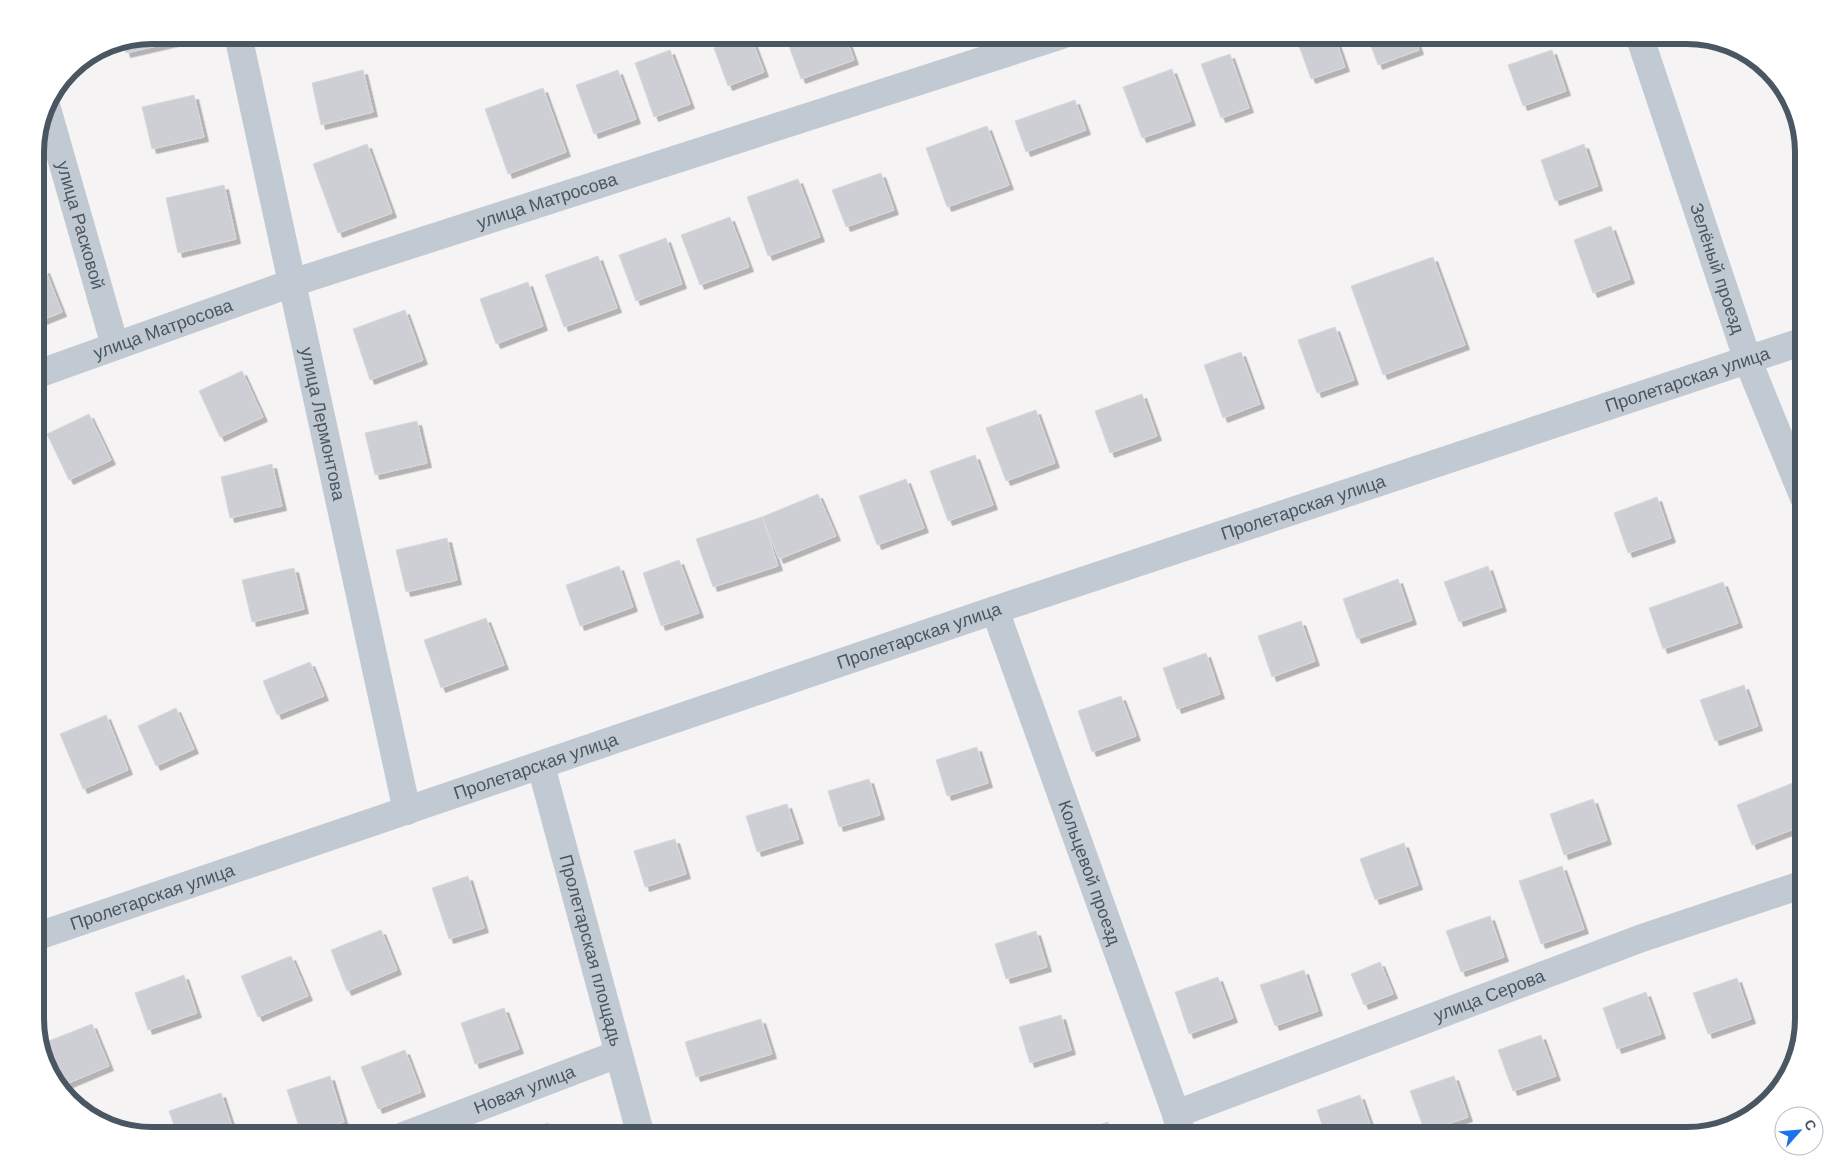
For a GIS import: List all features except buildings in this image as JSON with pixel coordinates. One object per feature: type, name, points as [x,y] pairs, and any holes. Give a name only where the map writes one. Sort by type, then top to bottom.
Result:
[{"type":"street","name":"улица Лермонтова","points":[[240,44],[407,811]]},
{"type":"street","name":"улица Матросова","points":[[44,372],[292,283],[1034,44]]},
{"type":"street","name":"Зелёный проезд","points":[[1642,44],[1748,361],[1795,476]]},
{"type":"street","name":"улица Расковой","points":[[45,137],[116,346]]},
{"type":"street","name":"Пролетарская улица","points":[[44,934],[995,610],[1795,345]]},
{"type":"street","name":"Кольцевой проезд","points":[[995,610],[1179,1125]]},
{"type":"street","name":"Пролетарская площадь","points":[[540,766],[638,1127]]},
{"type":"street","name":"улица Серова","points":[[1179,1125],[1642,938],[1795,887]]},
{"type":"street","name":"Новая улица","points":[[427,1127],[618,1054]]}]
